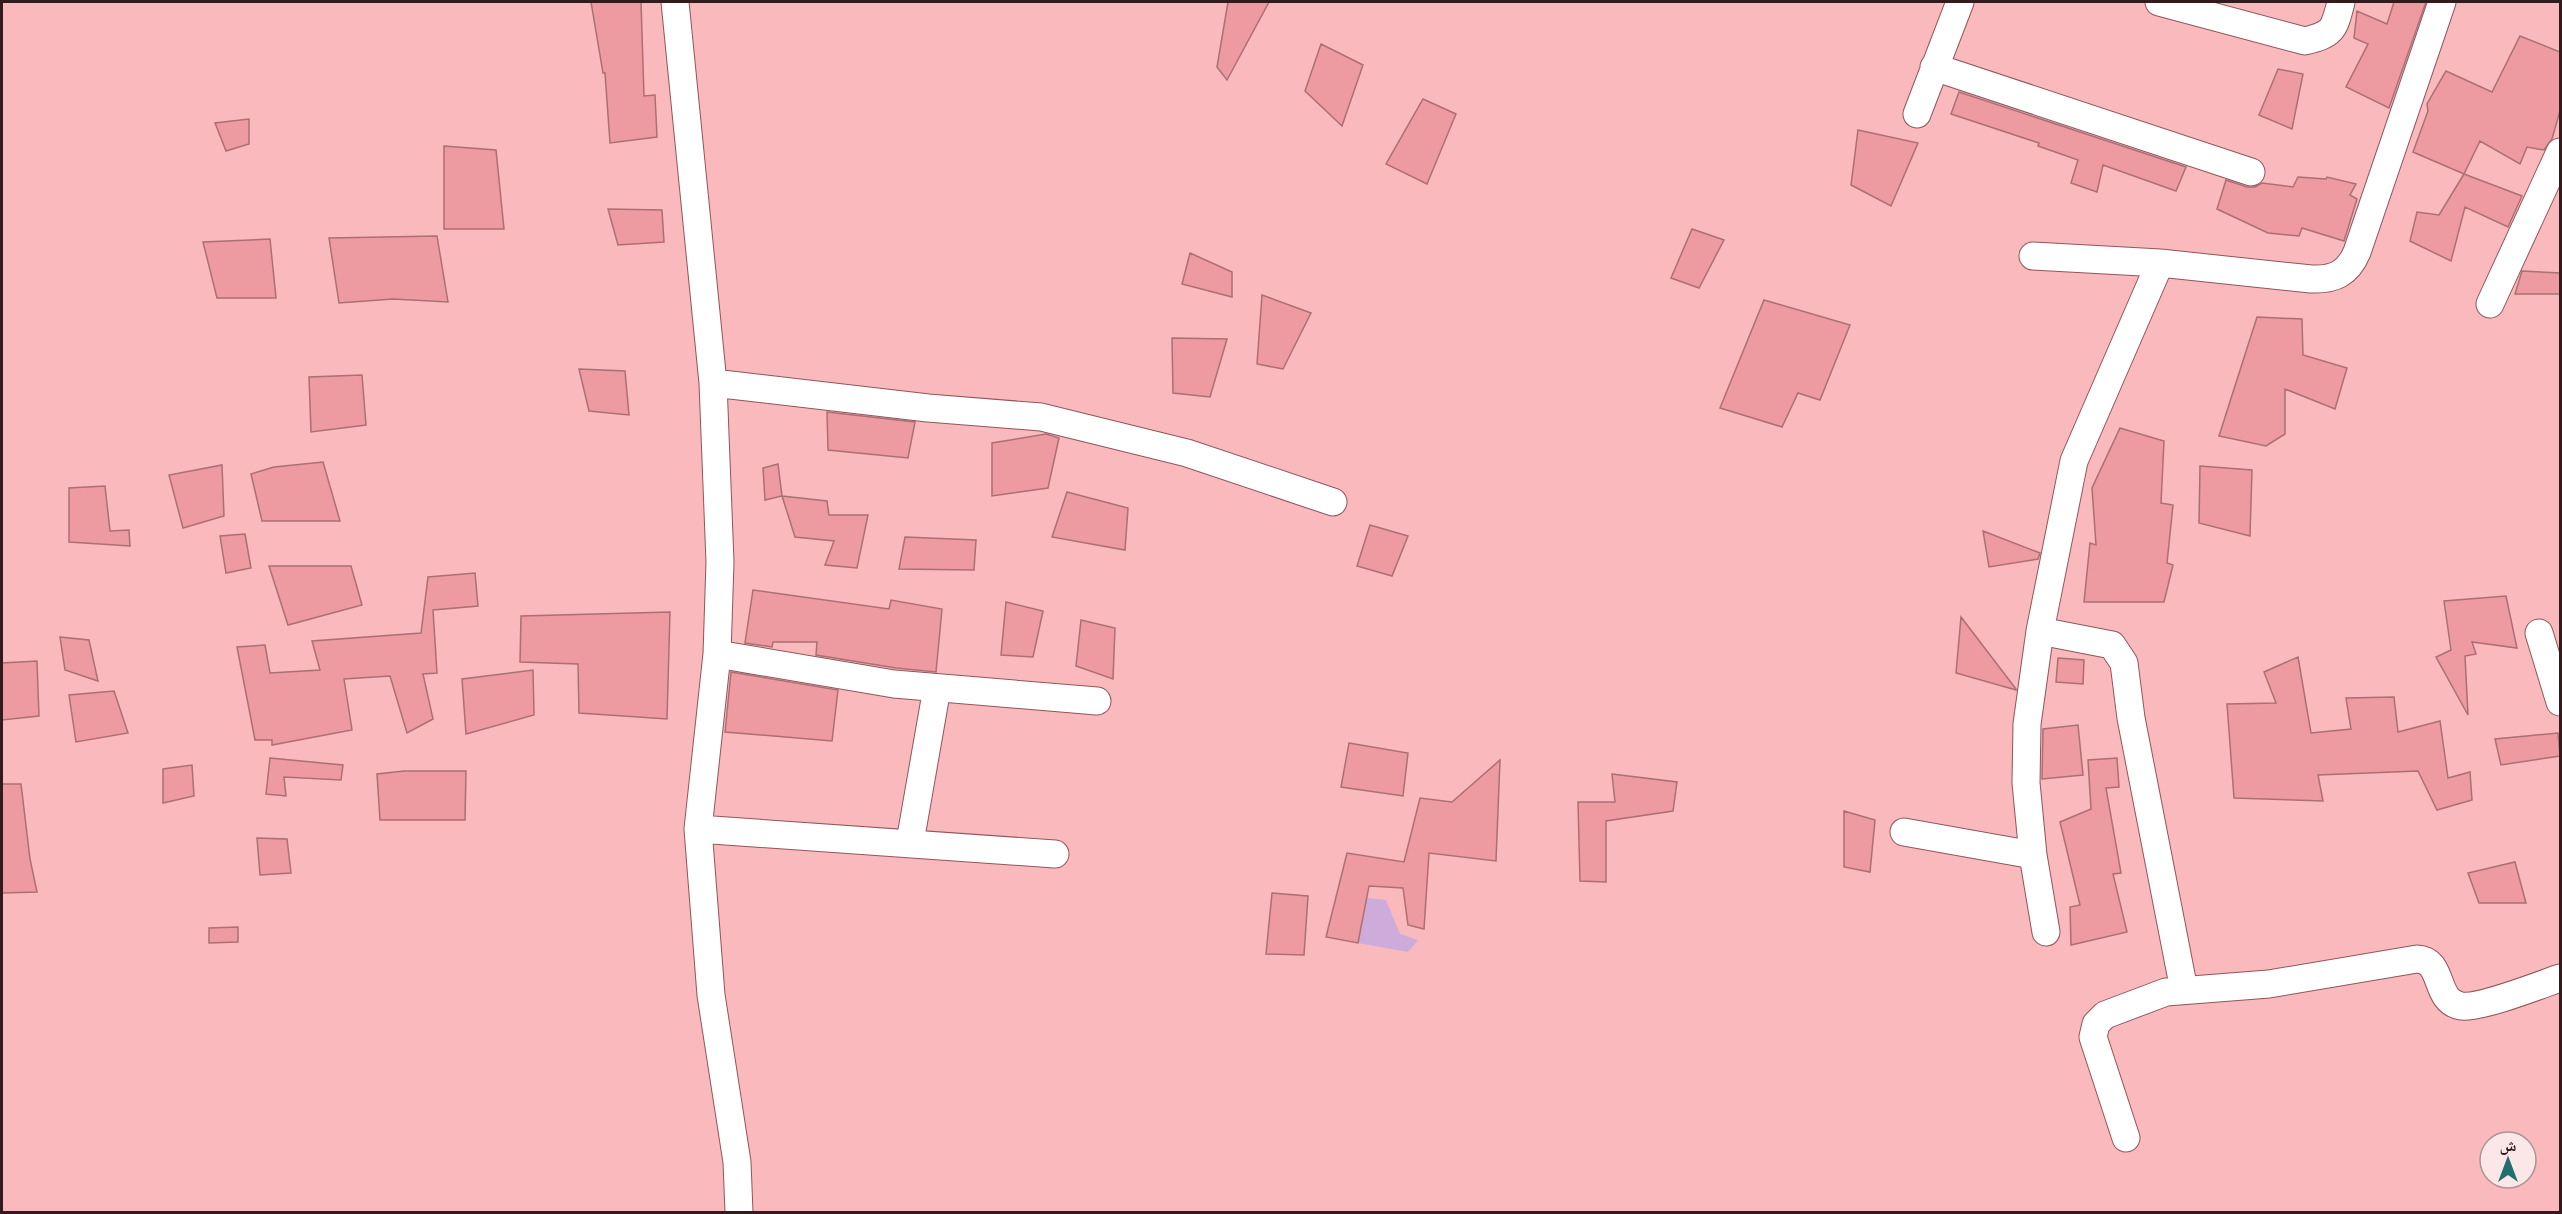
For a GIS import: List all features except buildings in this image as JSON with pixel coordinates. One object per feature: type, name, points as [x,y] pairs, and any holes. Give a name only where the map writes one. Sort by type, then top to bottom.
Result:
[{"type":"street","points":[[675,2],[713,382],[720,562],[717,654],[698,829],[711,995],[734,1140],[739,1212]]},
{"type":"street","points":[[1917,114],[1959,2]]},
{"type":"street","points":[[2158,2],[2305,41],[2326,36],[2335,25],[2341,2]]},
{"type":"street","points":[[2033,256],[2160,263],[2326,280],[2340,275],[2351,265],[2442,2]]},
{"type":"street","points":[[1935,67],[2251,172]]},
{"type":"street","points":[[2490,304],[2560,152]]},
{"type":"street","points":[[2046,932],[2033,855],[2026,783],[2027,724],[2040,631],[2074,461],[2160,263]]},
{"type":"street","points":[[713,382],[928,408],[1041,417],[1187,453],[1333,502]]},
{"type":"street","points":[[2040,631],[2112,645],[2124,663],[2131,718],[2184,990]]},
{"type":"street","points":[[2539,633],[2560,702]]},
{"type":"street","points":[[717,654],[894,684],[1097,701]]},
{"type":"street","points":[[910,842],[937,687]]},
{"type":"street","points":[[698,829],[910,842],[1055,854]]},
{"type":"street","points":[[1904,832],[2033,855]]},
{"type":"street","points":[[2126,1138],[2093,1037],[2096,1024],[2105,1015],[2166,992],[2269,984],[2422,959],[2434,967],[2444,996],[2451,1002],[2467,1006],[2560,978]]},
{"type":"shaded area","points":[[1367,898],[1386,900],[1400,934],[1418,940],[1408,952],[1358,943]]}]
